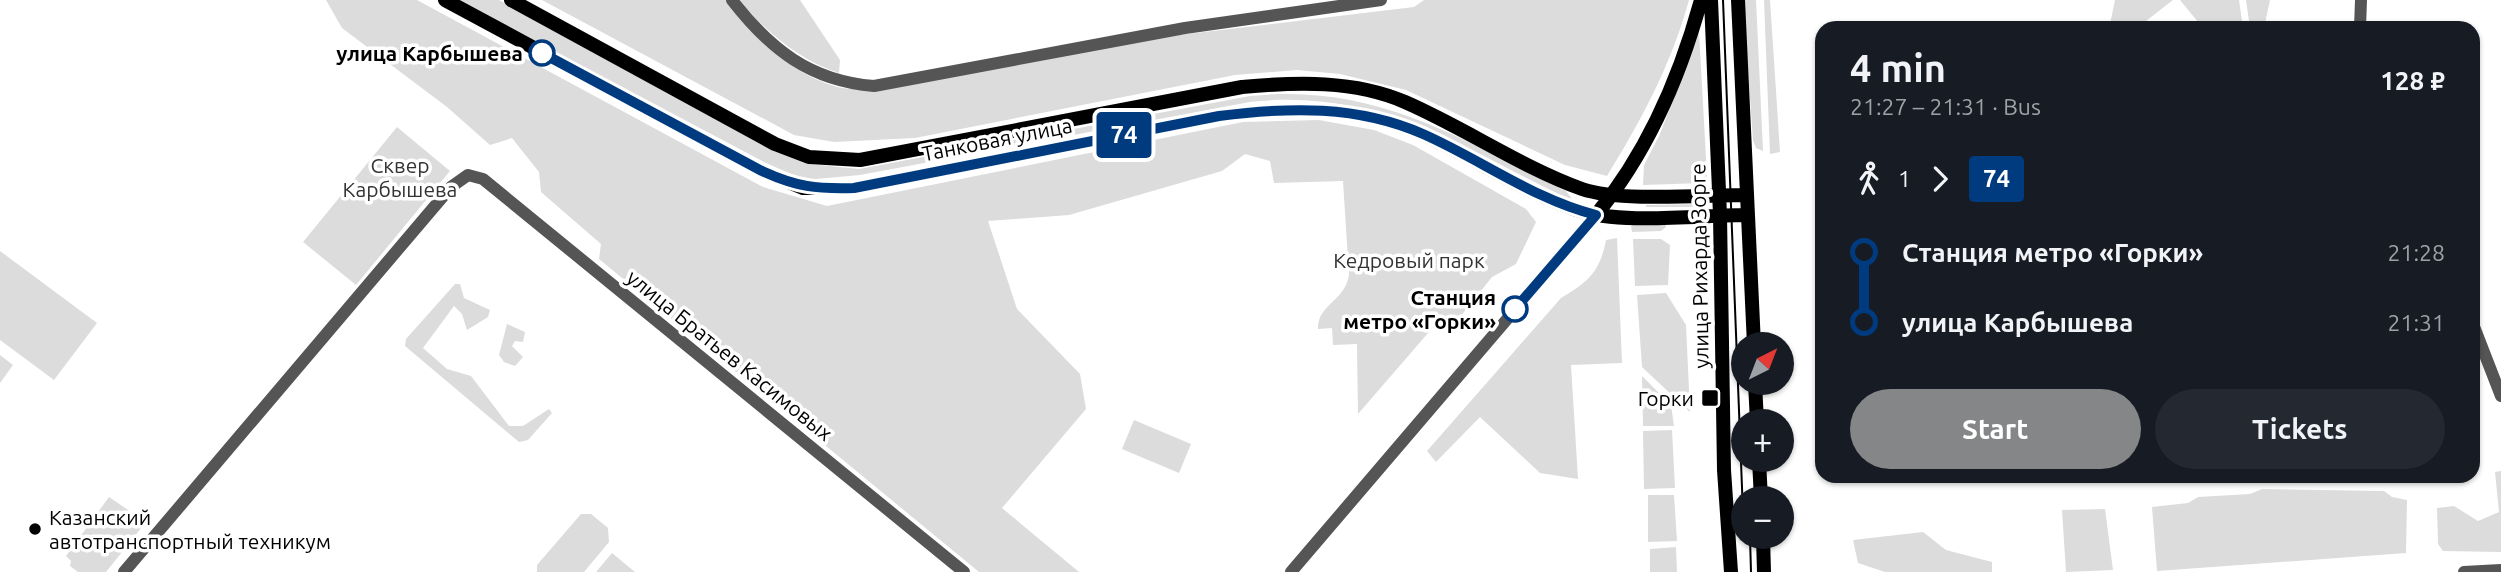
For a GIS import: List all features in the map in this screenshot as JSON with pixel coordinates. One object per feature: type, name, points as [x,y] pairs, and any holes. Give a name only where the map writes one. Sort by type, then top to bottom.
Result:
[{"type":"main road","name":"Танковая улица","points":[[445,0],[762,171],[803,188],[854,188],[1219,116],[1273,109],[1321,109],[1378,119],[1422,134],[1558,202],[1596,215],[1748,215]]},
{"type":"main road","name":"Танковая улица","points":[[511,0],[775,144],[809,156],[860,160],[1242,87],[1291,82],[1347,86],[1403,101],[1575,186],[1612,195],[1747,195]]},
{"type":"main road","points":[[1596,215],[1612,195],[1666,101],[1688,47],[1701,0]]},
{"type":"main road","name":"улица Рихарда Зорге","points":[[1711,0],[1720,215],[1724,470],[1731,572]]},
{"type":"main road","points":[[1738,0],[1753,332]]},
{"type":"main road","points":[[1763,549],[1764,572]]},
{"type":"street","points":[[732,0],[758,34],[804,66],[842,83],[874,86],[1185,28],[1381,0]]},
{"type":"street","points":[[2360,21],[2361,0]]},
{"type":"street","name":"улица Братьев Касимовых","points":[[124,572],[451,187],[468,176],[483,179],[964,572]]},
{"type":"street","points":[[1291,572],[1596,215]]},
{"type":"street","points":[[2480,342],[2501,396]]},
{"type":"street","points":[[2464,572],[2499,570]]},
{"type":"green space","name":"Кедровый парк","points":[[326,0],[417,0],[763,187],[827,206],[1243,122],[1319,120],[1374,130],[1413,145],[1526,209],[1536,222],[1516,264],[1492,277],[1452,327],[1441,318],[1358,414],[1357,344],[1333,345],[1332,328],[1318,329],[1322,314],[1342,291],[1349,275],[1343,181],[1274,183],[1270,161],[1245,154],[1222,171],[1069,215],[988,221],[1017,309],[1080,374],[1086,409],[1002,508],[1079,572],[979,572],[599,259],[601,244],[541,192],[539,172],[512,138],[490,145],[447,107],[342,28]]},
{"type":"green space","points":[[458,0],[499,0],[773,148],[809,164],[859,169],[1250,96],[1295,94],[1337,98],[1377,106],[1415,119],[1452,134],[1566,191],[1572,199],[1413,125],[1375,112],[1336,104],[1294,100],[1250,102],[860,175],[805,180],[766,163]]},
{"type":"green space","points":[[542,0],[726,0],[761,40],[803,73],[837,87],[875,89],[1179,35],[1414,7],[1424,0],[1689,0],[1674,47],[1654,91],[1607,176],[1565,165],[1406,90],[1340,74],[1297,70],[1235,75],[915,138],[834,142],[794,135]]},
{"type":"green space","points":[[740,0],[800,0],[840,60],[839,73],[811,61],[784,44],[760,23]]},
{"type":"green space","points":[[1743,0],[1756,0],[1763,151],[1756,148],[1753,140]]},
{"type":"green space","points":[[1764,0],[1770,0],[1780,152],[1770,154]]},
{"type":"green space","points":[[2115,0],[2173,0],[2146,21],[2111,21]]},
{"type":"green space","points":[[2180,0],[2239,0],[2242,21],[2197,21]]},
{"type":"green space","points":[[2246,0],[2270,0],[2266,21],[2249,21]]},
{"type":"green space","points":[[1699,32],[1707,176],[1703,183],[1643,185],[1644,165],[1660,134]]},
{"type":"green space","name":"Сквер Карбышева","points":[[397,127],[450,171],[356,285],[303,242]]},
{"type":"green space","points":[[1702,204],[1701,207],[1646,207],[1646,205]]},
{"type":"green space","points":[[1665,220],[1666,227],[1661,231],[1632,232],[1631,226],[1637,222]]},
{"type":"green space","points":[[1617,238],[1622,363],[1571,365],[1578,479],[1540,473],[1480,417],[1436,462],[1427,451],[1561,298],[1579,287],[1591,275],[1600,260],[1606,240]]},
{"type":"green space","points":[[1633,239],[1661,239],[1670,245],[1668,285],[1635,286]]},
{"type":"green space","points":[[0,251],[97,323],[54,380],[0,340]]},
{"type":"green space","points":[[455,284],[460,284],[464,298],[490,310],[488,317],[467,330],[462,314],[454,306],[423,348],[447,369],[471,376],[509,426],[523,426],[549,409],[552,413],[528,440],[519,442],[405,346],[406,339]]},
{"type":"green space","points":[[1666,293],[1686,325],[1690,412],[1642,367],[1637,295]]},
{"type":"green space","points":[[507,324],[525,332],[523,342],[515,341],[512,346],[523,357],[515,366],[504,362],[499,355]]},
{"type":"green space","points":[[0,355],[13,365],[0,383]]},
{"type":"green space","points":[[1642,376],[1671,405],[1674,426],[1643,426]]},
{"type":"green space","points":[[1134,420],[1191,444],[1179,473],[1122,449]]},
{"type":"green space","points":[[1672,430],[1675,488],[1644,489],[1643,431]]},
{"type":"green space","points":[[2501,471],[2501,552],[2443,551],[2438,544],[2437,508],[2454,506],[2478,521],[2499,512],[2495,472]]},
{"type":"green space","points":[[2262,489],[2384,491],[2392,497],[2407,500],[2406,553],[2157,571],[2152,507],[2188,503],[2198,497],[2250,494]]},
{"type":"green space","points":[[1648,495],[1674,495],[1677,541],[1648,542]]},
{"type":"green space","points":[[109,497],[146,522],[106,572],[78,572],[70,566],[71,561],[66,556]]},
{"type":"green space","points":[[2105,509],[2113,570],[2066,572],[2062,510]]},
{"type":"green space","points":[[581,514],[591,514],[608,528],[609,542],[584,572],[537,572],[537,565]]},
{"type":"green space","points":[[1923,532],[1946,550],[1992,562],[1992,572],[1885,572],[1858,563],[1853,540]]},
{"type":"green space","points":[[1676,547],[1677,572],[1650,572],[1650,549]]},
{"type":"green space","points":[[612,553],[635,572],[596,572]]},
{"type":"tram line","points":[[1723,0],[1742,486]]},
{"type":"tram line","points":[[1750,549],[1751,572]]},
{"type":"bus line","name":"74","points":[[542,53],[762,171],[803,188],[854,188],[1219,116],[1273,109],[1321,109],[1378,119],[1422,134],[1558,202],[1596,215],[1515,309]]},
{"type":"place","name":"улица Карбышева","points":[[542,53]]},
{"type":"place","name":"Станция метро «Горки»","points":[[1515,309]]},
{"type":"place","name":"Горки","points":[[1710,398]]},
{"type":"place","name":"Казанский автотранспортный техникум","points":[[35,529]]}]
